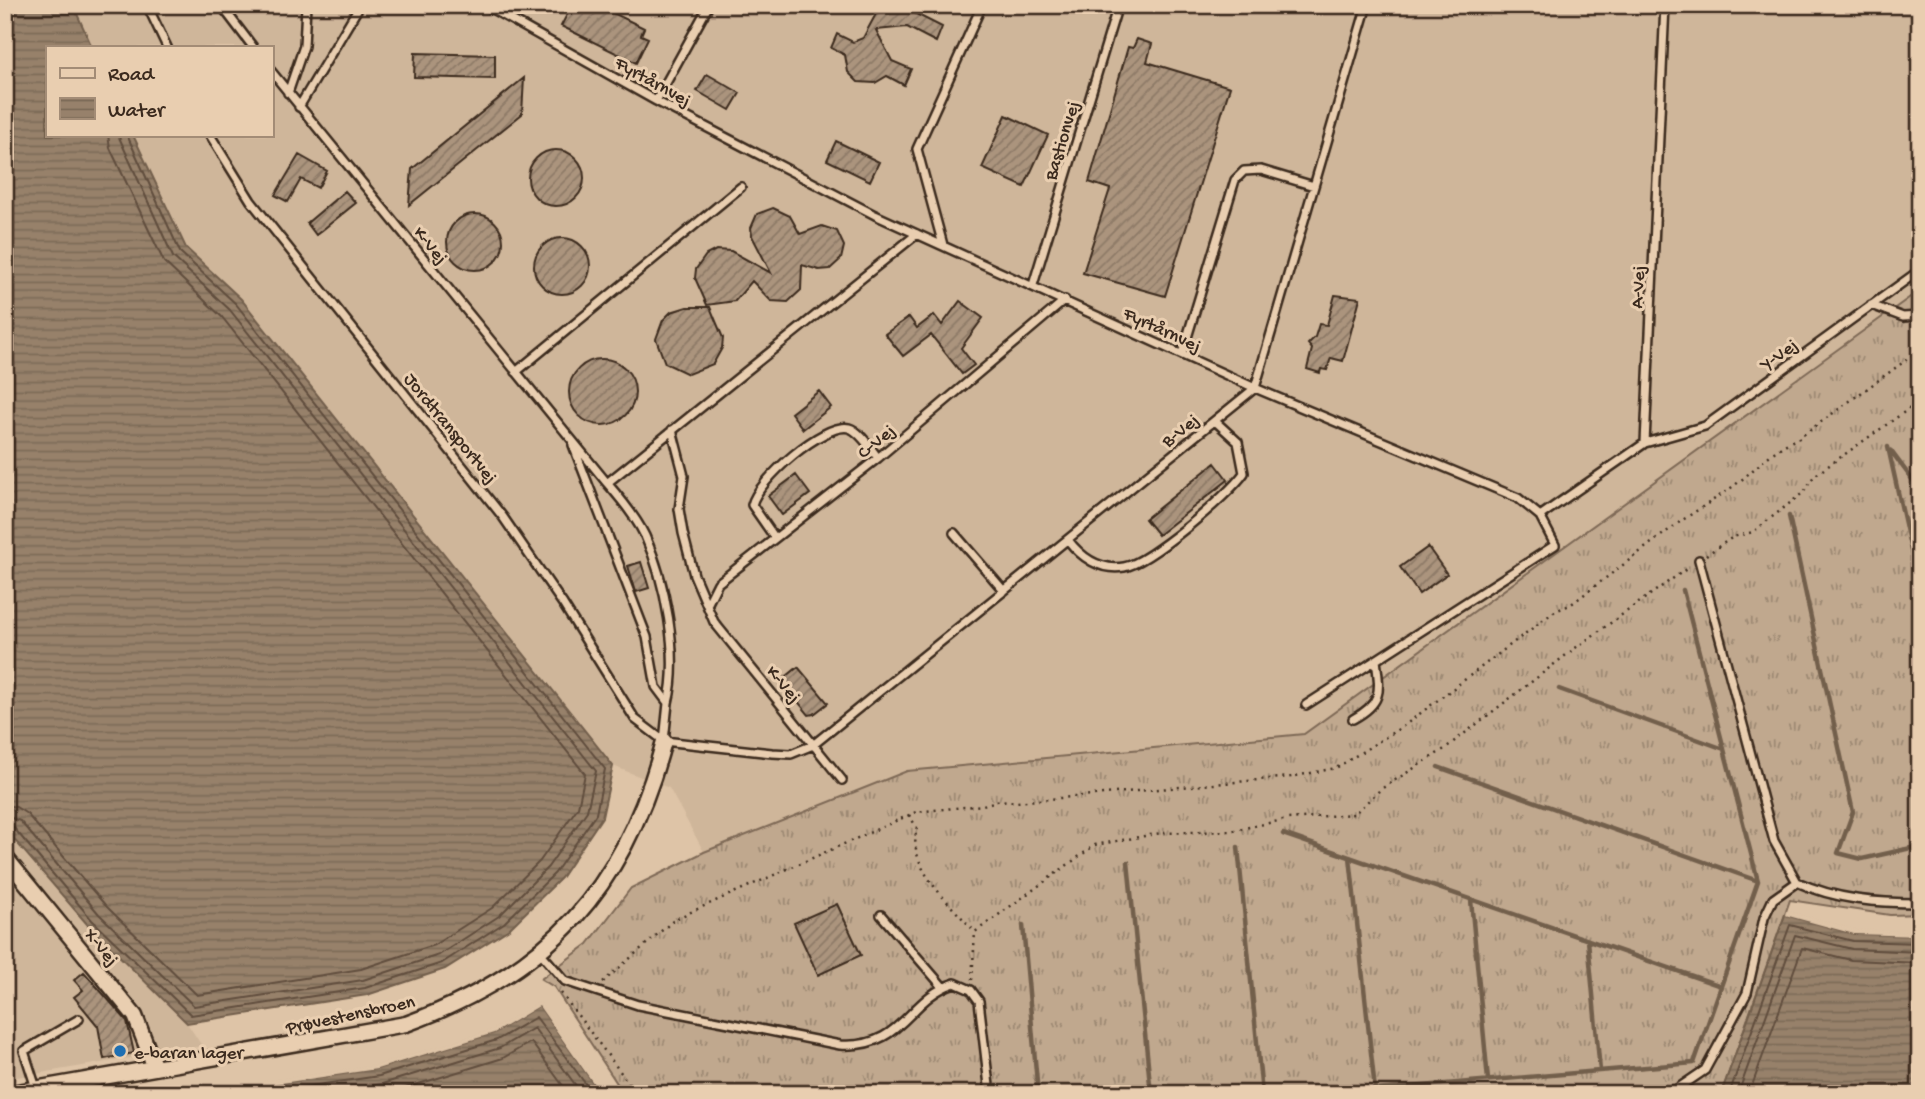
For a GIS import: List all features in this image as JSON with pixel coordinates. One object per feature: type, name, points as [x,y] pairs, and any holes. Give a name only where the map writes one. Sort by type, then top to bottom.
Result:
[{"type":"street","name":"Prøvestensbroen","points":[[6,1094],[406,1024],[454,1007],[499,982],[540,952],[577,917],[608,877],[633,833],[652,785],[664,741]]},
{"type":"street","name":"X-Vej","points":[[5,857],[135,1016],[155,1068]]},
{"type":"lane","points":[[147,5],[167,46]]},
{"type":"lane","points":[[221,5],[252,46]]},
{"type":"lane","points":[[288,93],[304,46],[306,5]]},
{"type":"lane","points":[[299,107],[360,5]]},
{"type":"lane","name":"Fyrtårnvej","points":[[485,5],[656,100],[917,234],[1255,388],[1518,498],[1540,516]]},
{"type":"lane","points":[[656,100],[709,5]]},
{"type":"lane","name":"Bastionvej","points":[[1033,285],[1118,5]]},
{"type":"lane","points":[[1255,388],[1367,5]]},
{"type":"lane","name":"A-Vej","points":[[1645,443],[1665,5]]},
{"type":"lane","points":[[943,245],[917,149],[979,12]]},
{"type":"lane","name":"K-Vej","points":[[273,74],[607,483],[644,535],[661,583],[670,629],[672,687],[667,703],[664,741]]},
{"type":"lane","name":"Jordtransportvej","points":[[212,136],[251,201],[503,517],[564,604],[635,719],[664,741]]},
{"type":"lane","points":[[1182,354],[1235,180],[1244,171],[1261,170],[1314,186]]},
{"type":"lane","points":[[516,372],[741,187]]},
{"type":"lane","points":[[607,483],[917,234]]},
{"type":"lane","name":"Y-Vej","points":[[1645,443],[1705,426],[1920,270]]},
{"type":"lane","name":"C-Vej","points":[[708,603],[718,583],[878,458],[1065,300]]},
{"type":"lane","points":[[1871,306],[1903,317],[1920,316]]},
{"type":"lane","name":"B-Vej","points":[[813,746],[1255,388]]},
{"type":"lane","points":[[1068,540],[1085,558],[1103,566],[1125,567],[1140,561],[1181,531],[1236,485],[1244,474],[1238,442],[1215,421]]},
{"type":"lane","points":[[775,538],[752,505],[758,489],[786,462],[820,436],[840,426],[853,429],[878,458]]},
{"type":"lane","name":"K-Vej","points":[[672,430],[684,476],[681,521],[694,575],[714,622],[842,780]]},
{"type":"lane","name":"K-Vej","points":[[569,437],[647,637],[656,687],[667,703]]},
{"type":"lane","points":[[1306,705],[1555,545],[1540,516],[1645,443]]},
{"type":"lane","points":[[954,533],[1004,591]]},
{"type":"lane","points":[[1699,560],[1774,841],[1797,882],[1841,898],[1880,903],[1920,903]]},
{"type":"lane","points":[[1353,719],[1372,709],[1380,690],[1376,660]]},
{"type":"lane","points":[[664,741],[772,754],[791,754],[813,746]]},
{"type":"lane","points":[[1658,1094],[1676,1089],[1705,1070],[1747,993],[1764,918],[1773,899],[1797,882]]},
{"type":"lane","points":[[881,915],[943,987]]},
{"type":"lane","points":[[540,952],[565,981],[638,1005],[858,1046],[876,1042],[893,1032],[943,987],[955,983],[971,990],[979,1001],[990,1094]]},
{"type":"lane","points":[[36,1088],[24,1051],[79,1019]]},
{"type":"path","points":[[593,991],[675,919],[909,815],[983,805],[1000,800],[1016,802],[1291,777],[1336,768],[1405,724],[1555,611],[1570,605],[1672,527],[1737,483],[1757,463],[1775,454],[1786,443],[1799,438],[1920,350]]},
{"type":"path","points":[[975,932],[1095,845],[1161,833],[1230,831],[1289,819],[1354,814],[1381,789],[1443,750],[1574,649],[1699,560],[1733,537],[1753,532],[1804,492],[1814,476],[1920,401]]},
{"type":"path","points":[[909,815],[917,828],[914,837],[922,871],[975,932],[971,990]]},
{"type":"path","points":[[555,986],[571,1002],[637,1094]]},
{"type":"shaded area","points":[[73,5],[1920,5],[1920,290],[1304,734],[907,771],[704,852],[669,788],[613,766],[241,299],[186,248],[133,136],[273,136],[273,46],[92,46]]},
{"type":"shaded area","points":[[5,829],[87,924],[187,1023],[202,1046],[5,1079]]},
{"type":"green space","points":[[1920,290],[1920,914],[1890,915],[1790,900],[1721,1094],[624,1094],[554,987],[541,979],[588,944],[631,888],[704,852],[907,771],[1304,734]]},
{"type":"water","points":[[5,5],[73,5],[92,46],[46,46],[46,136],[133,136],[186,248],[241,299],[613,766],[602,817],[561,878],[509,929],[445,969],[367,995],[187,1023],[87,924],[5,829]]},
{"type":"water","points":[[1785,915],[1854,934],[1920,936],[1920,1094],[1721,1094]]},
{"type":"water","points":[[539,1006],[601,1094],[210,1094],[377,1069],[494,1033]]},
{"type":"pier","points":[[1786,911],[1855,930],[1920,933],[1920,936],[1854,934],[1785,915]]},
{"type":"pier","points":[[539,1003],[605,1094],[601,1094],[539,1006],[494,1033],[377,1069],[206,1094],[221,1088],[376,1066],[493,1030]]},
{"type":"building","points":[[572,5],[597,5],[644,28],[641,35],[648,38],[636,63],[561,26]]},
{"type":"building","points":[[859,5],[918,5],[916,14],[942,27],[936,42],[907,27],[876,30],[892,61],[911,69],[904,85],[887,76],[875,83],[858,82],[848,72],[845,55],[831,48],[837,34],[853,42],[863,38],[876,14]]},
{"type":"building","points":[[1137,39],[1152,44],[1147,62],[1230,87],[1165,296],[1083,273],[1110,189],[1089,182],[1128,47],[1133,48]]},
{"type":"building","points":[[415,53],[495,55],[495,79],[414,77]]},
{"type":"building","points":[[707,74],[740,93],[730,110],[697,91]]},
{"type":"building","points":[[524,78],[522,114],[409,205],[412,169]]},
{"type":"building","points":[[1006,115],[1048,135],[1024,187],[982,168]]},
{"type":"building","points":[[836,141],[879,162],[870,181],[827,160]]},
{"type":"building","points":[[556,150],[567,152],[576,158],[582,167],[582,189],[576,198],[567,204],[556,206],[545,204],[536,198],[530,189],[528,178],[530,167],[536,158],[545,152]]},
{"type":"building","points":[[299,155],[327,171],[318,188],[301,179],[288,202],[275,195]]},
{"type":"building","points":[[345,191],[356,203],[316,235],[307,223]]},
{"type":"building","points":[[773,208],[790,216],[800,234],[822,226],[837,231],[844,246],[841,259],[830,269],[819,270],[802,265],[801,290],[788,302],[771,301],[752,281],[735,301],[707,305],[695,278],[696,269],[706,255],[716,250],[731,251],[771,273],[752,236],[751,228],[757,214]]},
{"type":"building","points":[[475,214],[486,216],[495,222],[501,231],[501,253],[495,262],[486,268],[475,270],[464,268],[455,262],[449,253],[447,242],[449,231],[455,222],[464,216]]},
{"type":"building","points":[[562,238],[573,240],[582,246],[588,255],[588,277],[582,286],[573,292],[562,294],[551,292],[542,286],[536,277],[534,266],[536,255],[542,246],[551,240]]},
{"type":"building","points":[[1335,295],[1360,298],[1343,361],[1331,358],[1327,370],[1321,369],[1320,373],[1307,369],[1312,349],[1308,344],[1315,337],[1319,324],[1327,325]]},
{"type":"building","points":[[960,301],[983,318],[961,348],[974,365],[962,374],[931,335],[903,356],[885,334],[909,317],[917,328],[934,315],[942,325]]},
{"type":"building","points":[[687,307],[710,307],[723,338],[722,348],[713,364],[688,374],[665,363],[656,339],[663,320],[671,312]]},
{"type":"building","points":[[602,359],[615,362],[625,369],[632,379],[635,392],[632,405],[625,415],[615,422],[602,425],[589,422],[579,415],[572,405],[569,392],[572,379],[579,369],[589,362]]},
{"type":"building","points":[[819,391],[831,407],[803,429],[791,413]]},
{"type":"building","points":[[1215,463],[1228,480],[1158,535],[1145,519]]},
{"type":"building","points":[[796,475],[810,494],[782,515],[768,496]]},
{"type":"building","points":[[1428,547],[1447,574],[1419,594],[1400,567]]},
{"type":"building","points":[[641,562],[649,588],[636,592],[628,566]]},
{"type":"building","points":[[798,667],[828,703],[814,714],[809,715],[781,681]]},
{"type":"building","points":[[837,904],[861,955],[818,975],[794,923]]},
{"type":"building","points":[[84,972],[127,1021],[134,1053],[104,1059],[98,1026],[74,997],[83,990],[74,980]]},
{"type":"waterway","points":[[1888,447],[1920,591]]},
{"type":"waterway","points":[[1891,451],[1920,490]]},
{"type":"waterway","points":[[1789,516],[1853,812],[1838,853],[1862,859],[1920,846]]},
{"type":"waterway","points":[[1327,1094],[1694,1063],[1758,881],[1683,590]]},
{"type":"waterway","points":[[1559,689],[1724,749]]},
{"type":"waterway","points":[[1438,767],[1758,881]]},
{"type":"waterway","points":[[1283,834],[1721,986]]},
{"type":"waterway","points":[[1238,847],[1262,1094]]},
{"type":"waterway","points":[[1350,857],[1375,1090]]},
{"type":"waterway","points":[[1128,862],[1151,1094]]},
{"type":"waterway","points":[[1471,900],[1488,1080]]},
{"type":"waterway","points":[[1023,925],[1038,1094]]},
{"type":"waterway","points":[[1588,940],[1600,1071]]},
{"type":"place","name":"e-baran lager","points":[[120,1051]]}]
